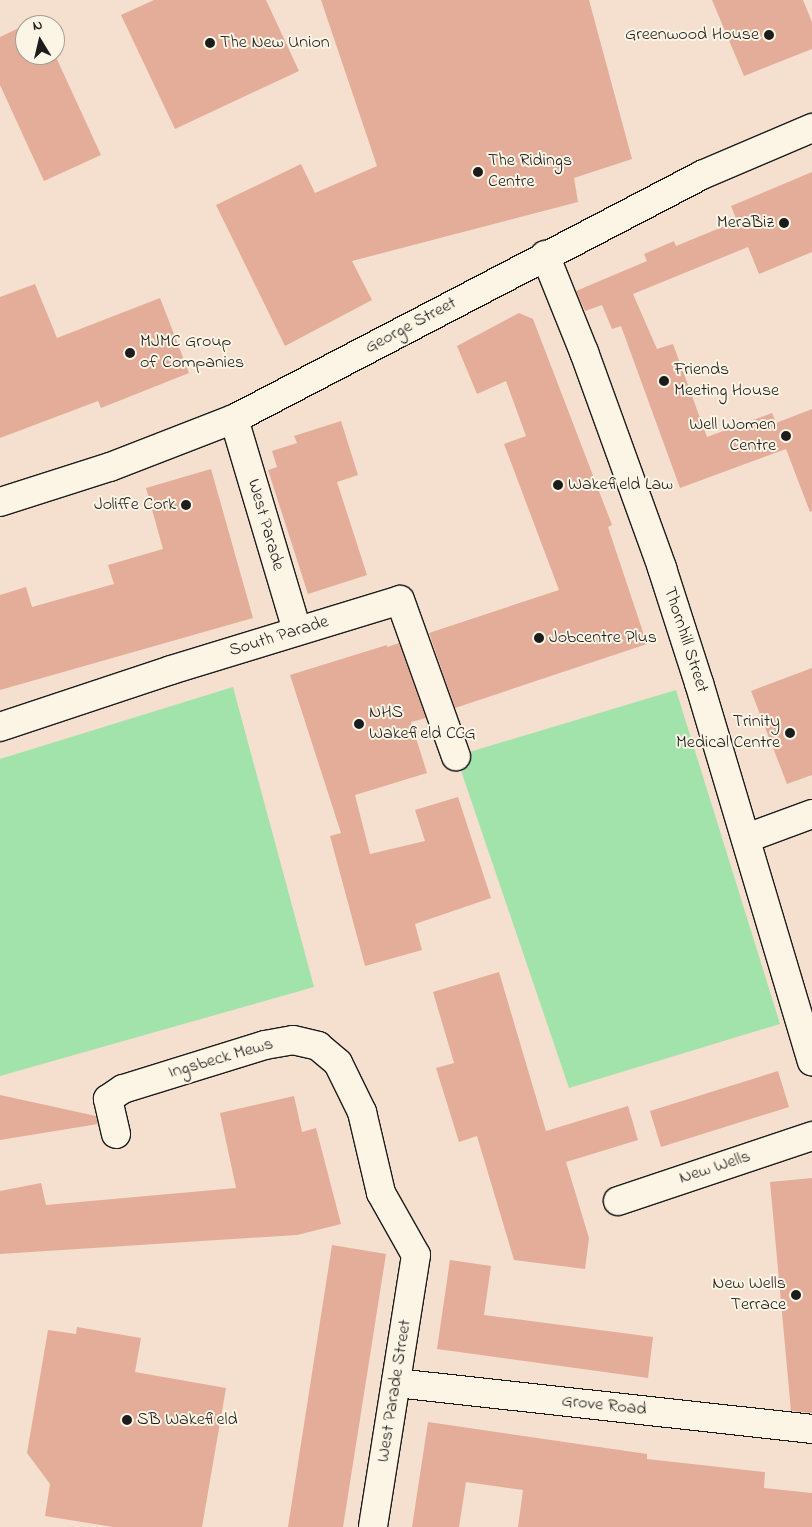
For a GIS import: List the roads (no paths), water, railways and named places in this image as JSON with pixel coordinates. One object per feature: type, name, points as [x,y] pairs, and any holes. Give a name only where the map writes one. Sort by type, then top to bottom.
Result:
[{"type":"street","name":"George Street","points":[[0,502],[110,467],[234,419],[702,174],[812,128]]},
{"type":"street","name":"Thornhill Street","points":[[545,255],[584,352],[660,562],[747,838],[812,1062]]},
{"type":"street","name":"West Parade","points":[[234,419],[297,631]]},
{"type":"street","name":"South Parade","points":[[0,727],[297,631],[400,600],[456,756]]},
{"type":"street","points":[[747,838],[812,814]]},
{"type":"street","name":"Ingsbeck Mews","points":[[116,1134],[108,1099],[123,1089],[264,1044],[293,1040],[318,1046],[338,1062],[362,1112],[381,1193],[416,1255]]},
{"type":"street","name":"New Wells","points":[[618,1201],[812,1136]]},
{"type":"street","name":"West Parade Street","points":[[373,1527],[416,1255]]},
{"type":"street","name":"Grove Road","points":[[396,1383],[812,1429]]},
{"type":"place","name":"Greenwood House","points":[[769,35]]},
{"type":"place","name":"The New Union","points":[[210,43]]},
{"type":"place","name":"The Ridings Centre","points":[[478,172]]},
{"type":"place","name":"MeraBiz","points":[[784,223]]},
{"type":"place","name":"MJMC Group of Companies","points":[[130,353]]},
{"type":"place","name":"Friends Meeting House","points":[[664,381]]},
{"type":"place","name":"Well Women Centre","points":[[786,436]]},
{"type":"place","name":"Wakefield Law","points":[[558,485]]},
{"type":"place","name":"Joliffe Cork","points":[[186,505]]},
{"type":"place","name":"Jobcentre Plus","points":[[539,638]]},
{"type":"place","name":"NHS Wakefield CCG","points":[[359,724]]},
{"type":"place","name":"Trinity Medical Centre","points":[[790,733]]},
{"type":"place","name":"New Wells Terrace","points":[[796,1295]]},
{"type":"place","name":"SB Wakefield","points":[[127,1420]]}]
